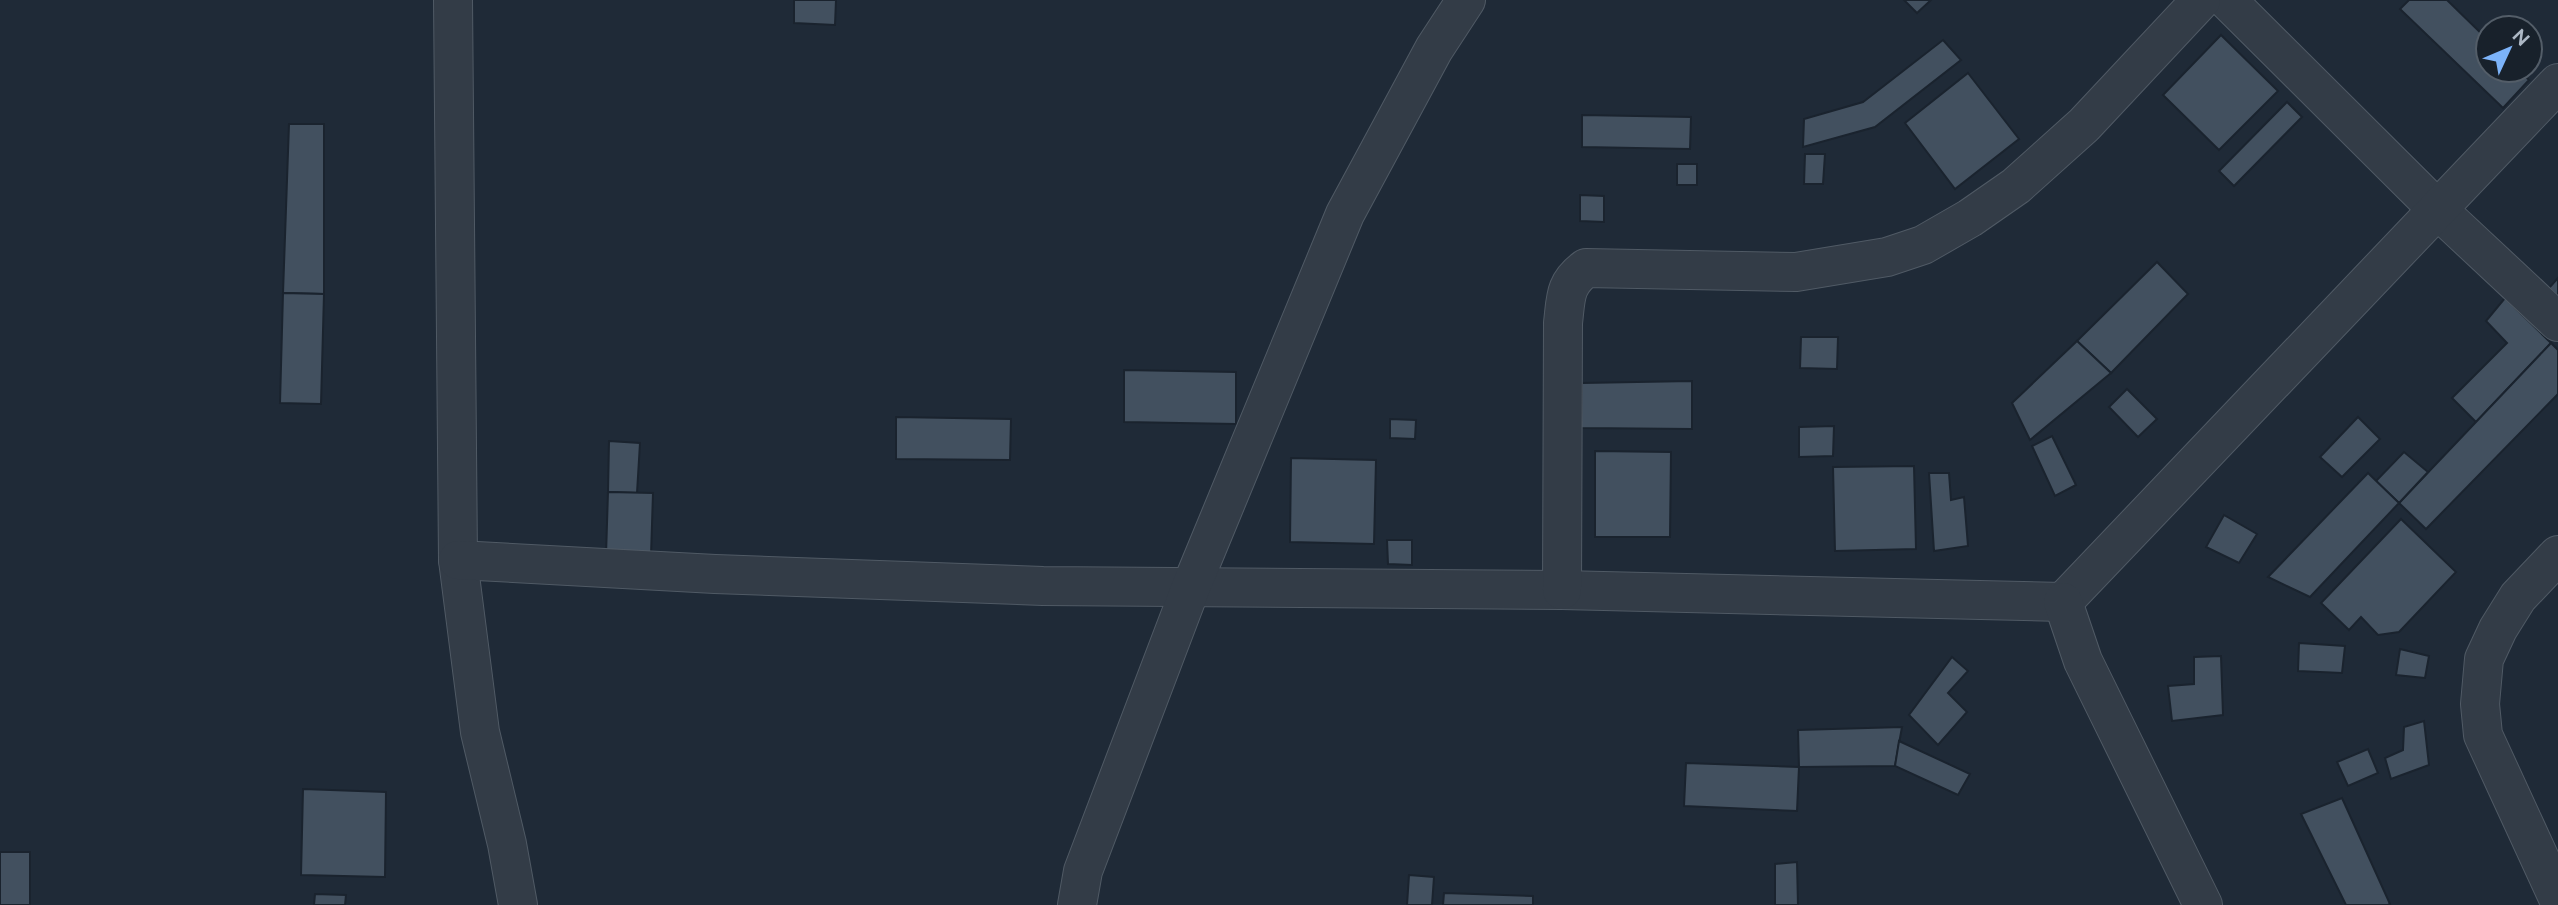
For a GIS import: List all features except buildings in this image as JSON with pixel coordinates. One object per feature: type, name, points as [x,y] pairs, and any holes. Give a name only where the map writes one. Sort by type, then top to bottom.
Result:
[{"type":"street","points":[[453,0],[458,559],[480,732],[508,844],[518,905]]},
{"type":"street","points":[[1077,905],[1083,871],[1192,587],[1346,215],[1434,49],[1466,0]]},
{"type":"street","points":[[1562,590],[1563,323],[1566,292],[1573,277],[1586,268],[1796,272],[1886,257],[1923,245],[1970,218],[2025,177],[2084,125],[2201,0]]},
{"type":"street","points":[[2227,0],[2437,209],[2558,322]]},
{"type":"street","points":[[458,559],[1044,586],[1562,590],[2063,602],[2558,83]]},
{"type":"street","points":[[2558,555],[2518,597],[2498,629],[2484,659],[2480,704],[2483,735],[2558,898]]},
{"type":"street","points":[[2063,602],[2083,661],[2203,905]]}]
